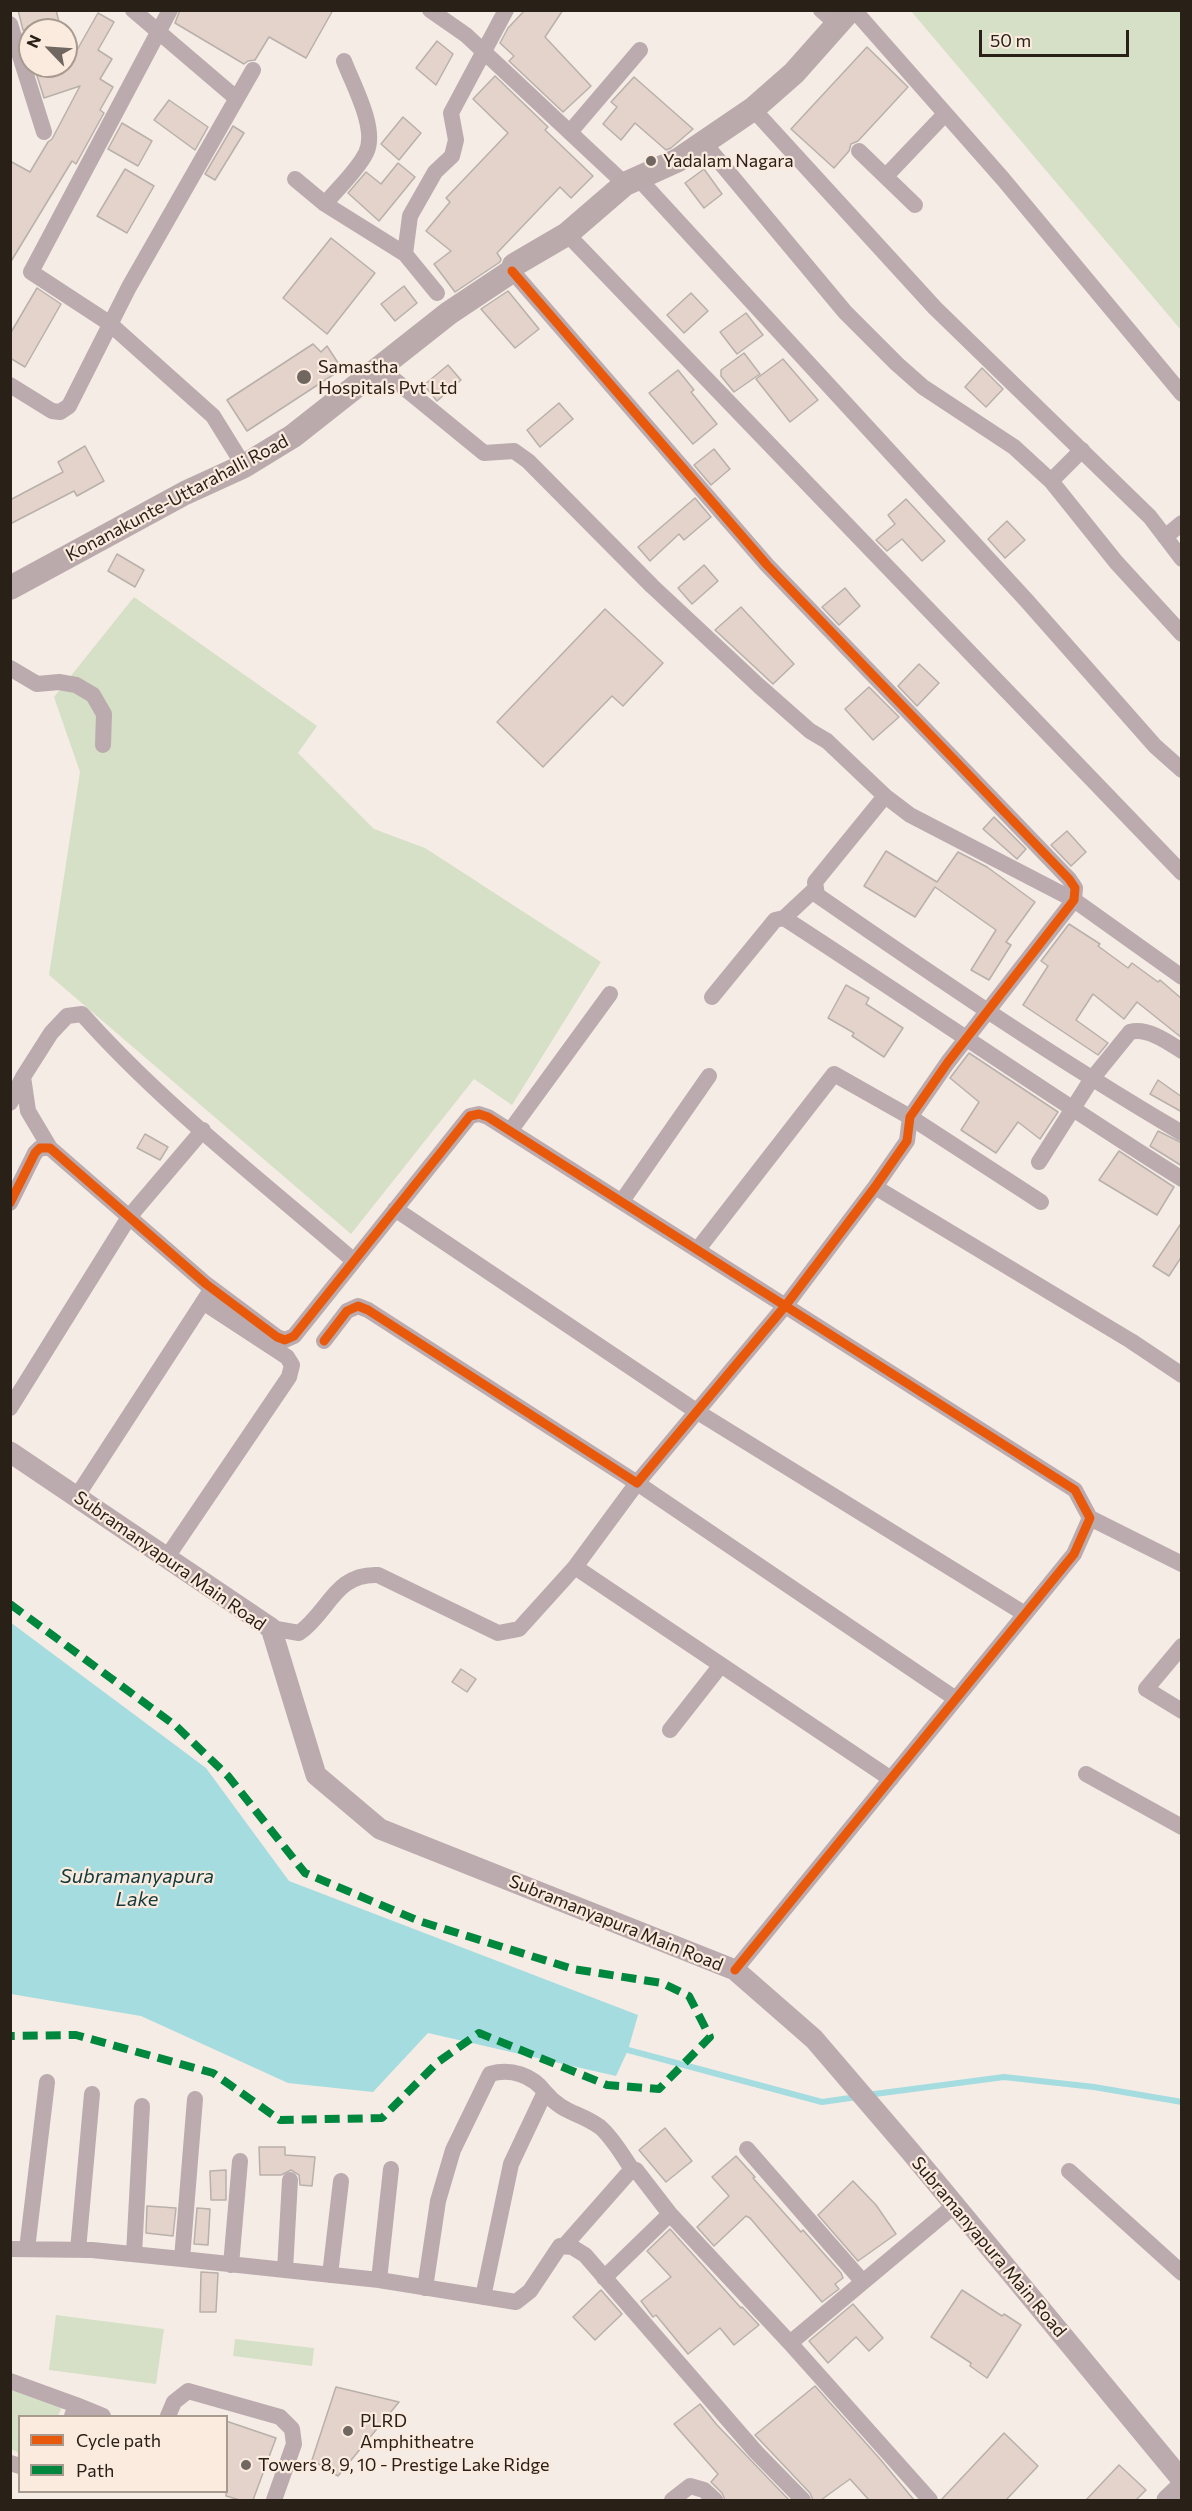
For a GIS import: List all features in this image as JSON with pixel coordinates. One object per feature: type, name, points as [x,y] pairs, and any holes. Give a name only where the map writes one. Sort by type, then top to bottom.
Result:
[{"type":"main road","name":"Konanakunte-Uttarahalli Road","points":[[10,588],[185,493],[244,466],[293,436],[449,314],[512,271],[514,265],[567,234],[631,182],[678,160],[753,109],[794,73],[840,14]]},
{"type":"street","points":[[133,10],[236,98]]},
{"type":"street","points":[[170,10],[31,272],[109,324],[213,416],[244,466]]},
{"type":"street","points":[[430,10],[466,35],[570,132],[631,182],[1027,601],[1155,746],[1182,770]]},
{"type":"street","points":[[405,254],[410,216],[435,172],[452,156],[456,140],[451,113],[507,10]]},
{"type":"street","points":[[840,14],[945,114],[1003,179],[1182,394]]},
{"type":"street","points":[[10,24],[44,132]]},
{"type":"street","points":[[570,132],[640,50]]},
{"type":"street","points":[[325,204],[366,154],[370,140],[368,123],[344,61]]},
{"type":"street","points":[[10,385],[52,411],[60,412],[69,406],[109,324],[253,70]]},
{"type":"street","points":[[753,109],[935,308],[1150,517],[1182,559]]},
{"type":"street","points":[[886,176],[945,114]]},
{"type":"street","points":[[704,143],[845,312],[923,387],[1014,447],[1051,481],[1116,562],[1182,634]]},
{"type":"street","points":[[859,151],[915,205]]},
{"type":"street","points":[[295,179],[325,204],[405,254],[437,293]]},
{"type":"street","points":[[567,234],[1182,873]]},
{"type":"street","points":[[271,1628],[299,1633],[312,1624],[345,1582],[362,1574],[378,1575],[498,1634],[519,1629],[575,1567],[637,1482],[786,1305],[907,1141],[910,1117],[948,1062],[969,1038],[1074,900],[1075,888],[1069,879],[767,565],[512,271]]},
{"type":"street","points":[[380,368],[484,453],[514,451],[528,461],[693,624],[810,731],[827,741],[885,796],[910,815],[1074,900],[1182,976]]},
{"type":"street","points":[[1051,481],[1082,450]]},
{"type":"street","points":[[1165,537],[1182,523]]},
{"type":"street","points":[[10,668],[37,684],[59,682],[75,685],[93,695],[104,714],[104,745]]},
{"type":"street","points":[[885,796],[815,882],[817,895],[988,1013],[1091,1080],[1182,1133]]},
{"type":"street","points":[[712,998],[775,920],[784,918],[815,889]]},
{"type":"street","points":[[784,918],[969,1038],[1073,1111],[1182,1179]]},
{"type":"street","points":[[510,1131],[610,994]]},
{"type":"street","points":[[10,1103],[22,1077],[51,1033],[66,1016],[82,1014],[113,1048],[203,1130],[354,1261]]},
{"type":"street","points":[[1039,1162],[1091,1080],[1130,1032],[1136,1031],[1158,1036],[1182,1051]]},
{"type":"street","points":[[698,1249],[834,1074],[910,1117],[1041,1202]]},
{"type":"street","points":[[622,1201],[709,1076]]},
{"type":"street","points":[[22,1077],[28,1111],[50,1148],[129,1217],[208,1295],[287,1357],[292,1365],[288,1377],[167,1557]]},
{"type":"street","points":[[208,1295],[277,1337],[285,1340],[294,1336],[470,1116],[479,1114],[488,1117],[622,1201],[1075,1490],[1090,1518],[1182,1564]]},
{"type":"street","points":[[10,1408],[129,1217],[203,1130]]},
{"type":"street","points":[[10,1203],[35,1153],[40,1148],[50,1148]]},
{"type":"street","points":[[875,1187],[1131,1341],[1182,1375]]},
{"type":"street","points":[[395,1209],[696,1411],[1025,1614]]},
{"type":"street","points":[[76,1496],[208,1295]]},
{"type":"street","points":[[324,1341],[347,1311],[358,1306],[368,1310],[637,1482],[956,1699]]},
{"type":"street","name":"Subramanyapura Main Road","points":[[10,1452],[271,1628],[316,1775],[380,1829],[735,1970],[814,2038],[1182,2480]]},
{"type":"street","points":[[735,1970],[1074,1554],[1090,1518]]},
{"type":"street","points":[[575,1567],[891,1779]]},
{"type":"street","points":[[1182,1646],[1146,1689],[1182,1711]]},
{"type":"street","points":[[670,1730],[721,1665]]},
{"type":"street","points":[[1086,1774],[1182,1827]]},
{"type":"street","points":[[425,2288],[438,2201],[453,2150],[490,2074],[500,2071],[522,2074],[540,2085],[556,2105],[600,2128],[670,2214],[790,2343],[930,2500]]},
{"type":"street","points":[[47,2082],[19,2249],[134,2254],[379,2280],[516,2302],[530,2291],[556,2250],[565,2245],[632,2169]]},
{"type":"street","points":[[483,2297],[511,2164],[545,2092]]},
{"type":"street","points":[[78,2250],[92,2094]]},
{"type":"street","points":[[182,2259],[195,2099]]},
{"type":"street","points":[[134,2254],[142,2106]]},
{"type":"street","points":[[747,2149],[863,2282]]},
{"type":"street","points":[[231,2265],[240,2161]]},
{"type":"street","points":[[379,2280],[391,2169]]},
{"type":"street","points":[[1069,2171],[1182,2273]]},
{"type":"street","points":[[285,2270],[290,2180]]},
{"type":"street","points":[[330,2275],[341,2181]]},
{"type":"street","points":[[790,2343],[955,2205]]},
{"type":"street","points":[[604,2278],[670,2214]]},
{"type":"street","points":[[565,2245],[585,2255],[756,2452],[803,2500]]},
{"type":"street","points":[[10,2381],[74,2411],[97,2415]]},
{"type":"street","points":[[168,2415],[174,2402],[188,2391],[280,2417],[292,2429],[294,2444],[274,2500]]},
{"type":"street","points":[[672,2500],[690,2486],[704,2490],[715,2500]]},
{"type":"street","points":[[1167,2500],[1182,2486]]},
{"type":"green space","points":[[911,11],[1181,11],[1181,330]]},
{"type":"green space","points":[[134,597],[317,726],[298,753],[374,829],[425,848],[601,962],[512,1105],[474,1079],[351,1234],[49,975],[80,772],[54,697]]},
{"type":"green space","points":[[56,2315],[164,2329],[156,2384],[49,2370]]},
{"type":"green space","points":[[235,2339],[314,2348],[312,2366],[233,2356]]},
{"type":"green space","points":[[10,2387],[62,2407],[58,2415],[18,2415],[18,2452],[11,2449]]},
{"type":"water","name":"Subramanyapura Lake","points":[[10,1622],[206,1768],[289,1881],[638,2015],[628,2050],[616,2076],[428,2033],[373,2092],[288,2083],[141,2016],[11,1994]]},
{"type":"building","points":[[18,10],[56,10],[58,18],[20,18]]},
{"type":"building","points":[[180,10],[333,10],[306,58],[269,37],[255,60],[244,64],[175,23]]},
{"type":"building","points":[[525,10],[563,10],[545,37],[591,86],[563,112],[509,61],[514,56],[500,43],[508,28]]},
{"type":"building","points":[[98,13],[114,22],[98,50],[112,59],[100,79],[113,87],[100,110],[104,113],[76,164],[72,161],[10,263],[10,161],[30,172],[52,139],[80,86],[44,98],[38,78],[78,78],[78,48]]},
{"type":"building","points":[[437,41],[453,54],[436,85],[416,68]]},
{"type":"building","points":[[867,47],[908,87],[858,141],[851,144],[849,151],[834,168],[791,129]]},
{"type":"building","points":[[495,76],[548,127],[545,130],[593,176],[571,198],[560,187],[497,253],[501,259],[500,262],[455,292],[434,264],[451,251],[426,231],[450,202],[446,198],[508,133],[473,99]]},
{"type":"building","points":[[634,77],[693,129],[671,148],[666,150],[635,123],[621,140],[603,124],[617,107],[611,102]]},
{"type":"building","points":[[169,100],[208,127],[195,150],[154,120]]},
{"type":"building","points":[[403,117],[421,133],[399,160],[381,144]]},
{"type":"building","points":[[122,123],[152,141],[138,166],[108,149]]},
{"type":"building","points":[[233,126],[244,133],[215,180],[205,174]]},
{"type":"building","points":[[398,163],[415,177],[379,221],[348,193],[366,172],[381,184]]},
{"type":"building","points":[[125,169],[154,186],[127,233],[97,216]]},
{"type":"building","points":[[704,169],[722,194],[704,208],[685,183]]},
{"type":"building","points":[[331,238],[375,273],[327,334],[283,298]]},
{"type":"building","points":[[404,286],[417,303],[395,321],[381,304]]},
{"type":"building","points":[[37,288],[61,304],[25,367],[10,358],[10,334]]},
{"type":"building","points":[[508,291],[539,329],[515,348],[481,309]]},
{"type":"building","points":[[691,293],[708,311],[684,333],[667,315]]},
{"type":"building","points":[[746,313],[763,335],[737,354],[720,332]]},
{"type":"building","points":[[313,344],[321,352],[327,346],[342,369],[247,431],[227,400]]},
{"type":"building","points":[[744,353],[760,374],[734,392],[721,376],[721,370]]},
{"type":"building","points":[[783,359],[818,400],[790,422],[756,379]]},
{"type":"building","points":[[448,365],[461,380],[437,401],[424,385]]},
{"type":"building","points":[[982,368],[1003,389],[986,407],[965,387]]},
{"type":"building","points":[[678,370],[694,390],[691,392],[717,424],[693,444],[649,393]]},
{"type":"building","points":[[559,403],[573,419],[540,447],[527,430]]},
{"type":"building","points":[[85,446],[104,481],[77,496],[74,491],[10,524],[10,500],[63,472],[58,462]]},
{"type":"building","points":[[714,449],[730,469],[711,485],[694,465]]},
{"type":"building","points":[[695,498],[711,517],[684,540],[679,534],[650,561],[638,547]]},
{"type":"building","points":[[906,499],[945,541],[922,561],[902,539],[887,551],[876,540],[895,524],[888,515]]},
{"type":"building","points":[[1007,521],[1025,540],[1005,558],[988,539]]},
{"type":"building","points":[[117,554],[144,570],[135,587],[108,571]]},
{"type":"building","points":[[704,565],[718,581],[692,604],[678,588]]},
{"type":"building","points":[[845,588],[860,606],[839,625],[822,607]]},
{"type":"building","points":[[741,607],[794,664],[773,684],[715,630]]},
{"type":"building","points":[[605,609],[663,663],[623,706],[612,696],[543,767],[497,722]]},
{"type":"building","points":[[919,664],[939,683],[917,706],[898,686]]},
{"type":"building","points":[[869,687],[899,717],[873,740],[845,709]]},
{"type":"building","points":[[994,817],[1026,849],[1017,859],[983,829]]},
{"type":"building","points":[[1067,831],[1086,852],[1071,866],[1051,845]]},
{"type":"building","points":[[886,851],[937,882],[958,852],[987,867],[1035,902],[1006,942],[1011,945],[989,980],[971,970],[996,930],[935,887],[915,917],[864,886]]},
{"type":"building","points":[[1069,924],[1100,944],[1098,946],[1128,968],[1132,963],[1158,982],[1160,980],[1182,999],[1182,1038],[1137,1002],[1124,1019],[1093,994],[1076,1020],[1108,1043],[1098,1055],[1023,1005],[1048,966],[1041,961]]},
{"type":"building","points":[[846,985],[869,998],[866,1004],[903,1028],[884,1057],[852,1036],[854,1033],[828,1018]]},
{"type":"building","points":[[969,1053],[1058,1112],[1040,1139],[1018,1122],[996,1153],[961,1130],[979,1102],[950,1078]]},
{"type":"building","points":[[1158,1080],[1182,1097],[1182,1112],[1150,1094]]},
{"type":"building","points":[[1158,1131],[1182,1143],[1182,1166],[1150,1146]]},
{"type":"building","points":[[145,1134],[168,1147],[160,1160],[137,1148]]},
{"type":"building","points":[[1119,1151],[1174,1187],[1157,1215],[1099,1180]]},
{"type":"building","points":[[1182,1222],[1182,1256],[1169,1276],[1153,1266]]},
{"type":"building","points":[[461,1669],[476,1679],[467,1692],[452,1682]]},
{"type":"building","points":[[665,2128],[692,2161],[666,2182],[639,2150]]},
{"type":"building","points":[[259,2147],[285,2147],[285,2155],[315,2157],[312,2186],[300,2185],[299,2175],[291,2170],[281,2175],[260,2175]]},
{"type":"building","points":[[736,2156],[801,2232],[803,2230],[841,2273],[843,2278],[835,2284],[839,2289],[822,2302],[750,2218],[746,2216],[714,2246],[697,2227],[729,2196],[712,2177]]},
{"type":"building","points":[[226,2170],[226,2200],[211,2200],[210,2171]]},
{"type":"building","points":[[853,2181],[876,2205],[896,2234],[858,2261],[818,2215]]},
{"type":"building","points":[[147,2206],[176,2208],[173,2236],[146,2233]]},
{"type":"building","points":[[197,2208],[210,2209],[208,2245],[194,2244]]},
{"type":"building","points":[[670,2229],[759,2325],[734,2345],[720,2328],[688,2354],[656,2315],[653,2317],[641,2301],[671,2277],[647,2251]]},
{"type":"building","points":[[201,2272],[218,2273],[216,2312],[200,2312]]},
{"type":"building","points":[[601,2290],[622,2314],[595,2340],[573,2317]]},
{"type":"building","points":[[962,2290],[1002,2316],[1004,2314],[1021,2325],[987,2378],[970,2366],[971,2363],[931,2337]]},
{"type":"building","points":[[853,2304],[883,2338],[869,2351],[856,2337],[828,2363],[809,2341]]},
{"type":"building","points":[[815,2386],[914,2500],[869,2500],[850,2479],[821,2500],[813,2500],[810,2493],[755,2435]]},
{"type":"building","name":"PLRD Amphitheatre","points":[[336,2387],[399,2402],[338,2476],[312,2460]]},
{"type":"building","points":[[700,2404],[717,2425],[789,2500],[725,2500],[722,2493],[711,2482],[718,2474],[674,2424]]},
{"type":"building","name":"Towers 8, 9, 10 - Prestige Lake Ridge","points":[[228,2422],[276,2438],[253,2500],[240,2500],[226,2496],[228,2493]]},
{"type":"building","points":[[1004,2433],[1038,2466],[1006,2500],[941,2500]]},
{"type":"building","points":[[1119,2465],[1146,2490],[1136,2500],[1086,2500]]},
{"type":"waterway","points":[[628,2050],[822,2102],[857,2097]]},
{"type":"waterway","points":[[867,2095],[1004,2077],[1094,2087],[1182,2102]]},
{"type":"marked path","points":[[10,1604],[176,1726],[228,1776],[305,1873],[419,1921],[573,1969],[662,1983],[689,1996],[710,2037],[659,2089],[607,2085],[479,2033],[438,2062],[382,2118],[280,2120],[213,2073],[76,2035],[10,2036]]},
{"type":"cycle path","points":[[324,1341],[347,1311],[358,1306],[368,1310],[637,1483],[786,1305],[875,1187],[907,1141],[910,1117],[948,1062],[1074,900],[1075,888],[1069,879],[767,565],[512,271]]},
{"type":"cycle path","points":[[10,1203],[35,1153],[40,1148],[50,1148],[206,1284],[277,1337],[285,1340],[294,1336],[470,1116],[479,1114],[488,1117],[1075,1490],[1090,1518],[1074,1554],[735,1970]]},
{"type":"place","name":"Yadalam Nagara","points":[[651,161]]},
{"type":"place","name":"Samastha Hospitals Pvt Ltd","points":[[304,377]]},
{"type":"place","name":"PLRD Amphitheatre","points":[[348,2431]]},
{"type":"place","name":"Towers 8, 9, 10 - Prestige Lake Ridge","points":[[246,2465]]}]
